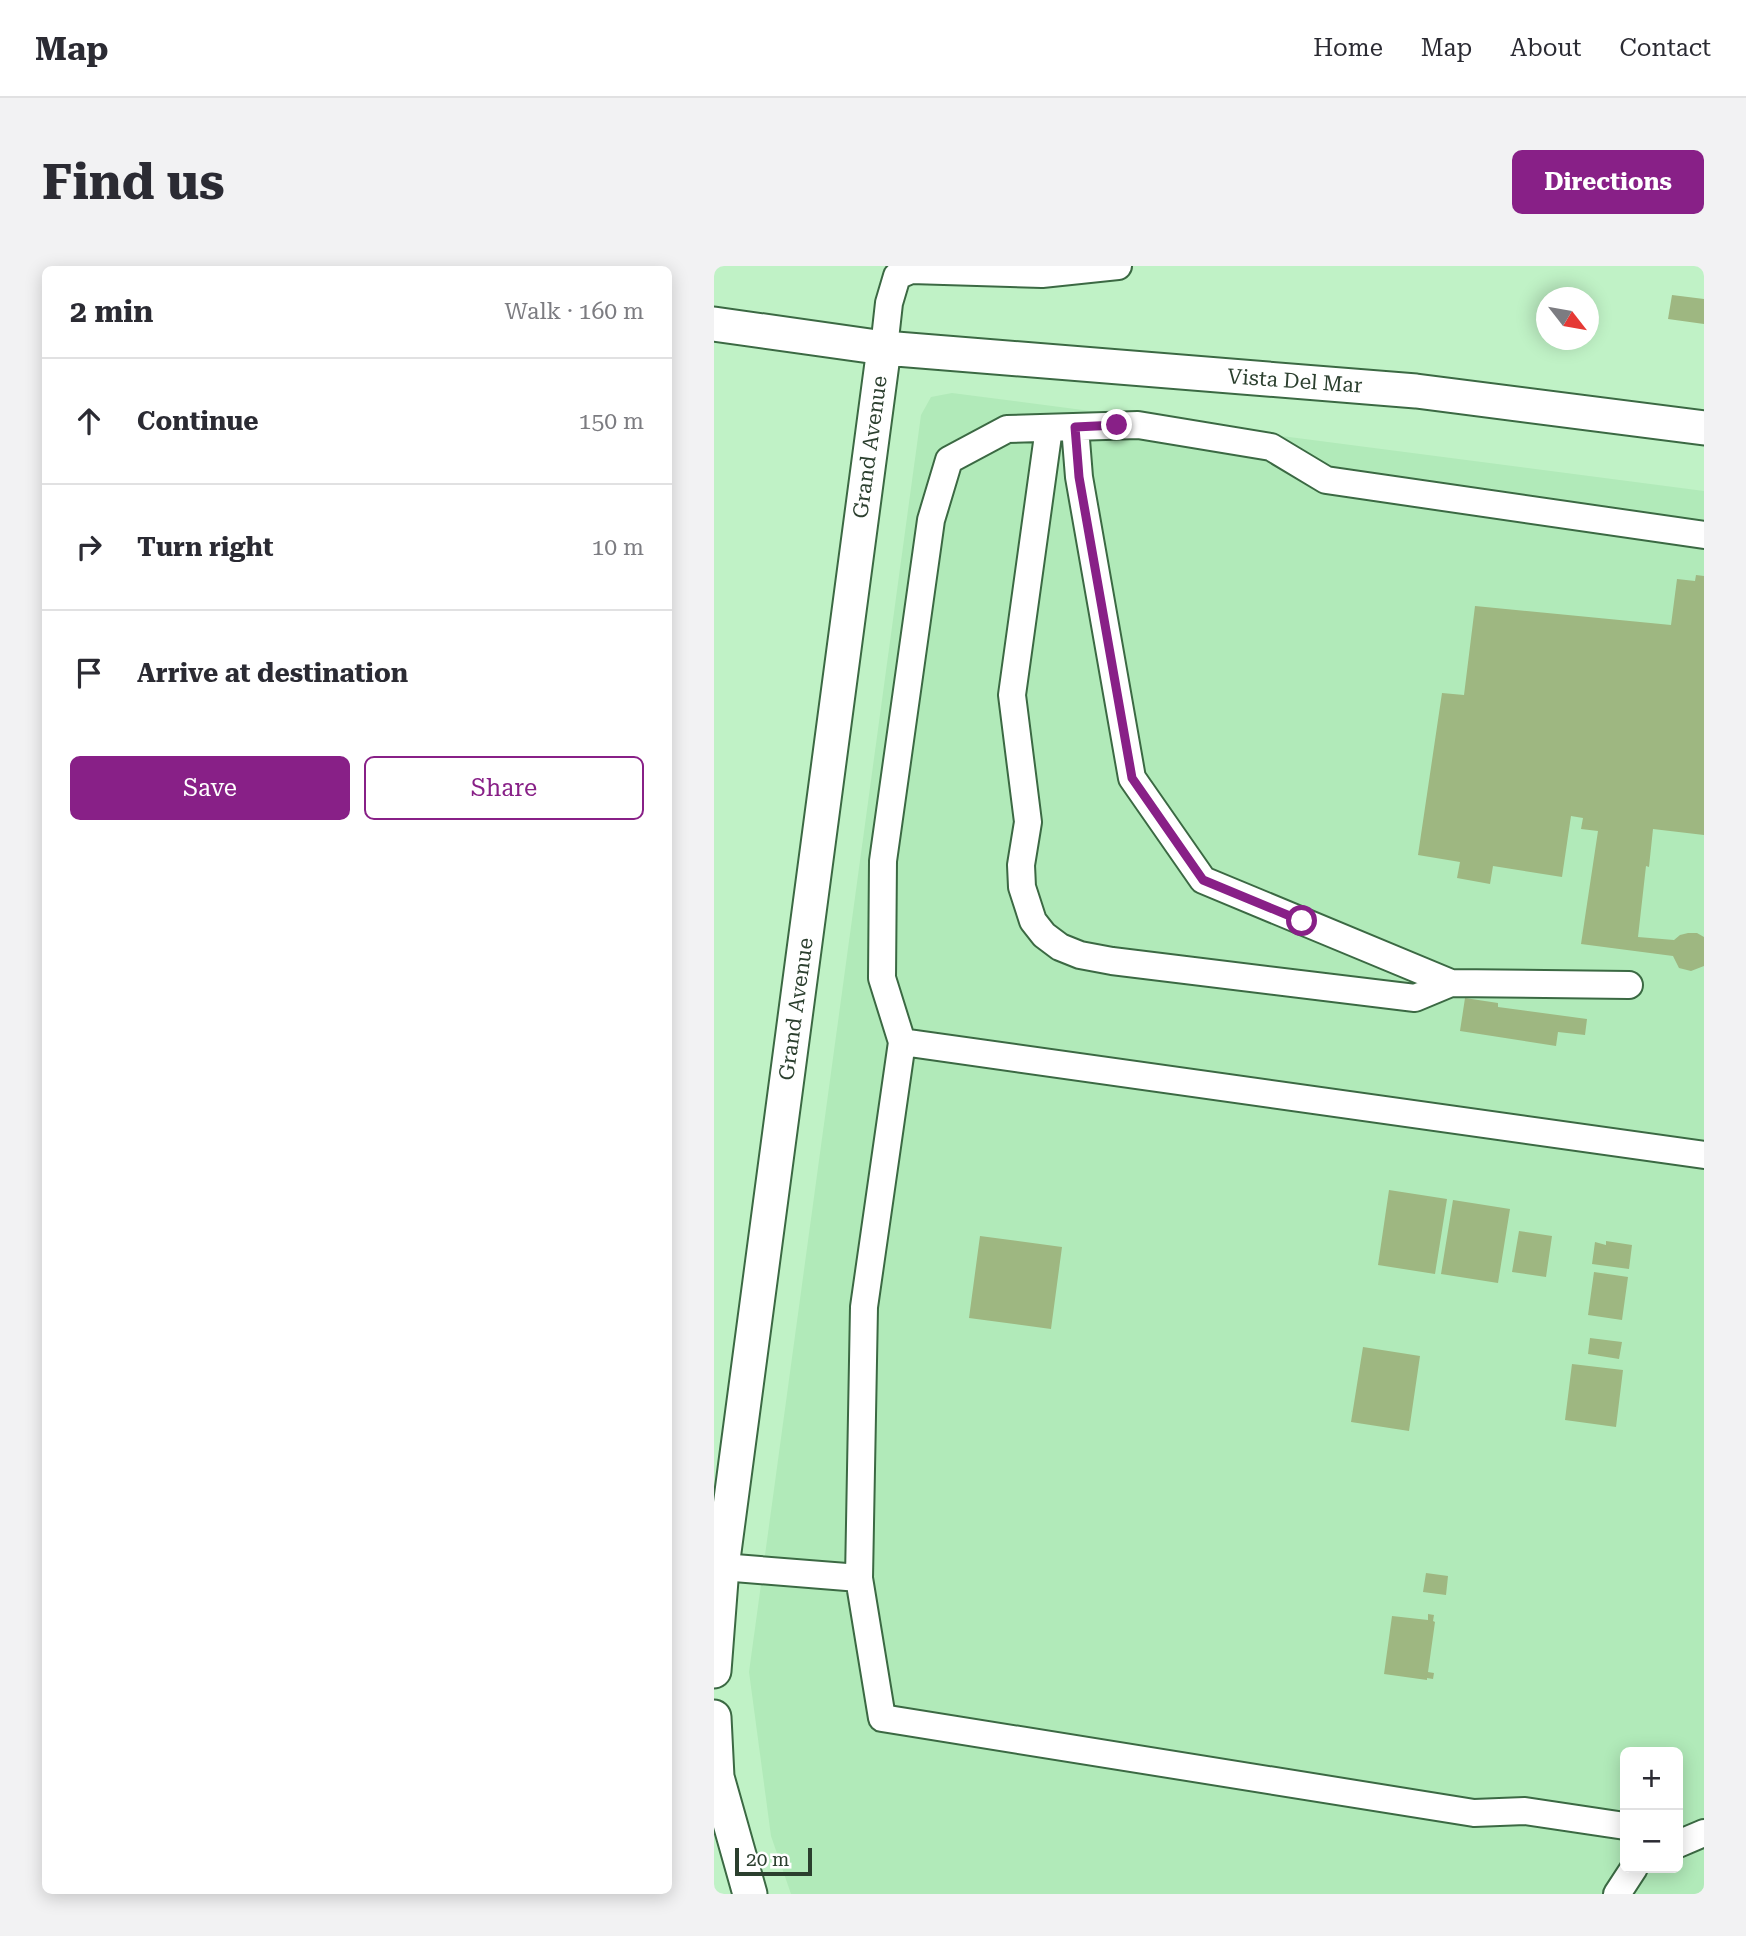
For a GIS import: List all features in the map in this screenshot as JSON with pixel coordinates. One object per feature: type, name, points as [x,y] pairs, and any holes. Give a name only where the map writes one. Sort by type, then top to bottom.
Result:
[{"type":"main road","name":"Vista Del Mar","points":[[714,324],[884,348],[1416,391],[1704,428]]},
{"type":"main road","name":"Grand Avenue","points":[[714,1671],[718,1563],[884,348]]},
{"type":"main road","points":[[714,1717],[717,1777],[750,1894]]},
{"type":"lane","points":[[884,348],[889,303],[897,276],[911,270],[1042,274],[1118,266]]},
{"type":"lane","points":[[1620,1825],[1525,1811],[1474,1813],[882,1718],[859,1578],[864,1307],[902,1042],[882,978],[883,862],[931,520],[949,460],[1007,429],[1138,425],[1271,447],[1326,480],[1704,535]]},
{"type":"lane","points":[[1062,427],[1012,695],[1028,822],[1021,865],[1022,887],[1034,920],[1044,935],[1060,947],[1080,955],[1112,961],[1415,998],[1451,983]]},
{"type":"lane","points":[[1062,427],[1079,477],[1132,778],[1203,880],[1451,983],[1629,985]]},
{"type":"lane","points":[[902,1042],[1704,1155]]},
{"type":"lane","points":[[718,1563],[859,1578]]},
{"type":"lane","points":[[1617,1894],[1631,1873]]},
{"type":"shaded area","points":[[952,393],[1704,491],[1704,1894],[791,1894],[771,1836],[749,1672],[921,415],[931,397]]},
{"type":"building","points":[[1672,295],[1704,299],[1704,324],[1668,319]]},
{"type":"building","points":[[1696,575],[1704,576],[1704,835],[1653,829],[1638,937],[1674,940],[1680,935],[1697,933],[1704,937],[1704,966],[1691,971],[1679,968],[1673,956],[1581,944],[1598,831],[1581,829],[1583,818],[1571,816],[1562,877],[1493,866],[1490,884],[1457,878],[1460,862],[1418,855],[1442,693],[1464,695],[1475,606],[1671,625],[1677,579],[1695,581]]},
{"type":"building","points":[[1465,998],[1498,1003],[1498,1007],[1587,1019],[1585,1035],[1558,1032],[1556,1046],[1460,1031]]},
{"type":"building","points":[[1389,1190],[1447,1199],[1435,1274],[1378,1265]]},
{"type":"building","points":[[1453,1200],[1510,1209],[1498,1283],[1441,1274]]},
{"type":"building","points":[[1519,1231],[1552,1236],[1546,1277],[1512,1272]]},
{"type":"building","points":[[980,1236],[1062,1247],[1051,1329],[969,1318]]},
{"type":"building","points":[[1606,1241],[1632,1245],[1629,1269],[1592,1264],[1595,1242],[1606,1245]]},
{"type":"building","points":[[1594,1272],[1628,1277],[1622,1320],[1588,1315]]},
{"type":"building","points":[[1590,1338],[1622,1342],[1619,1359],[1588,1354]]},
{"type":"building","points":[[1363,1347],[1420,1356],[1409,1431],[1351,1422]]},
{"type":"building","points":[[1572,1364],[1623,1370],[1616,1427],[1565,1420]]},
{"type":"building","points":[[1426,1573],[1448,1576],[1446,1595],[1423,1592]]},
{"type":"building","points":[[1428,1614],[1434,1615],[1435,1622],[1428,1672],[1434,1673],[1433,1679],[1384,1674],[1392,1616],[1428,1620]]},
{"type":"route","points":[[1117,425],[1075,427],[1079,477],[1132,778],[1203,880],[1302,921]]}]
